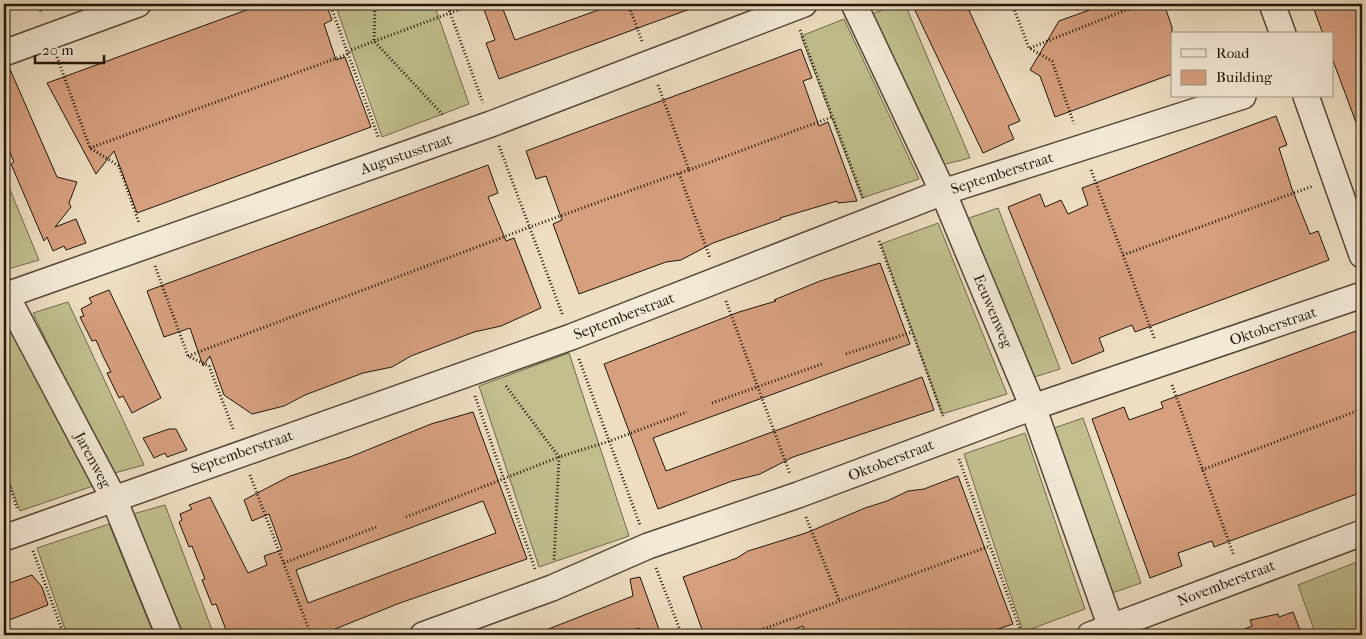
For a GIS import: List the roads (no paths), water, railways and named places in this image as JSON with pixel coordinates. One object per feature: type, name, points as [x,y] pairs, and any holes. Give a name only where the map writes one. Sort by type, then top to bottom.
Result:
[{"type":"street","points":[[4,53],[138,4]]},
{"type":"street","name":"Eeuwenweg","points":[[854,4],[943,192],[1033,407],[1101,631]]},
{"type":"street","points":[[1272,4],[1282,32]]},
{"type":"street","name":"Augustusstraat","points":[[4,294],[462,134],[798,6]]},
{"type":"street","name":"Septemberstraat","points":[[4,538],[113,497],[571,337],[943,192],[1237,98]]},
{"type":"street","points":[[1307,98],[1362,256]]},
{"type":"street","name":"Jarenweg","points":[[4,294],[113,497],[168,635]]},
{"type":"street","name":"Oktoberstraat","points":[[423,635],[548,589],[648,546],[798,496],[1033,407],[1362,295]]},
{"type":"street","name":"Novemberstraat","points":[[1101,631],[1362,532]]}]
